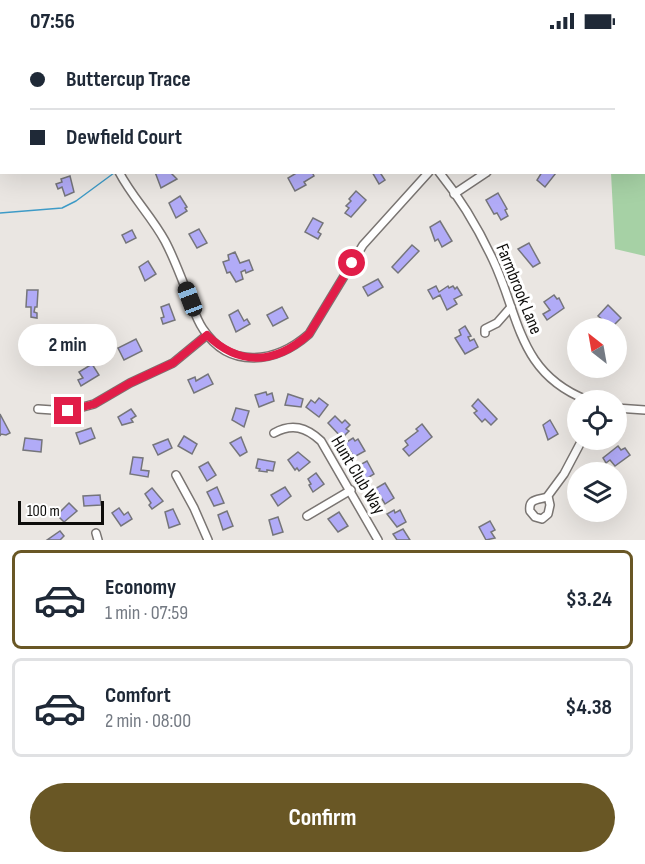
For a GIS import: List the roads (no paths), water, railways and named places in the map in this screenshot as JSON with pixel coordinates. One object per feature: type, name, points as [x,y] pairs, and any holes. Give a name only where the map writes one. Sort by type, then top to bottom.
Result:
[{"type":"street","points":[[120,174],[165,242],[198,320],[207,335],[232,354],[246,358],[274,355],[300,342],[309,334],[363,245],[427,174]]},
{"type":"street","name":"Farmbrook Lane","points":[[440,174],[493,259],[520,334],[532,357],[545,373],[568,390]]},
{"type":"street","points":[[454,194],[484,174]]},
{"type":"street","points":[[485,333],[485,329],[497,323],[511,307]]},
{"type":"street","points":[[38,409],[68,411],[94,404],[130,383],[173,363],[207,335]]},
{"type":"street","points":[[627,409],[645,410]]},
{"type":"street","name":"Hunt Club Way","points":[[274,433],[293,426],[314,435],[326,448],[378,540]]},
{"type":"street","points":[[548,496],[564,474],[577,450]]},
{"type":"street","points":[[177,475],[208,540]]},
{"type":"street","points":[[307,516],[351,490]]},
{"type":"waterway","points":[[0,213],[62,208],[76,201],[113,174]]}]
